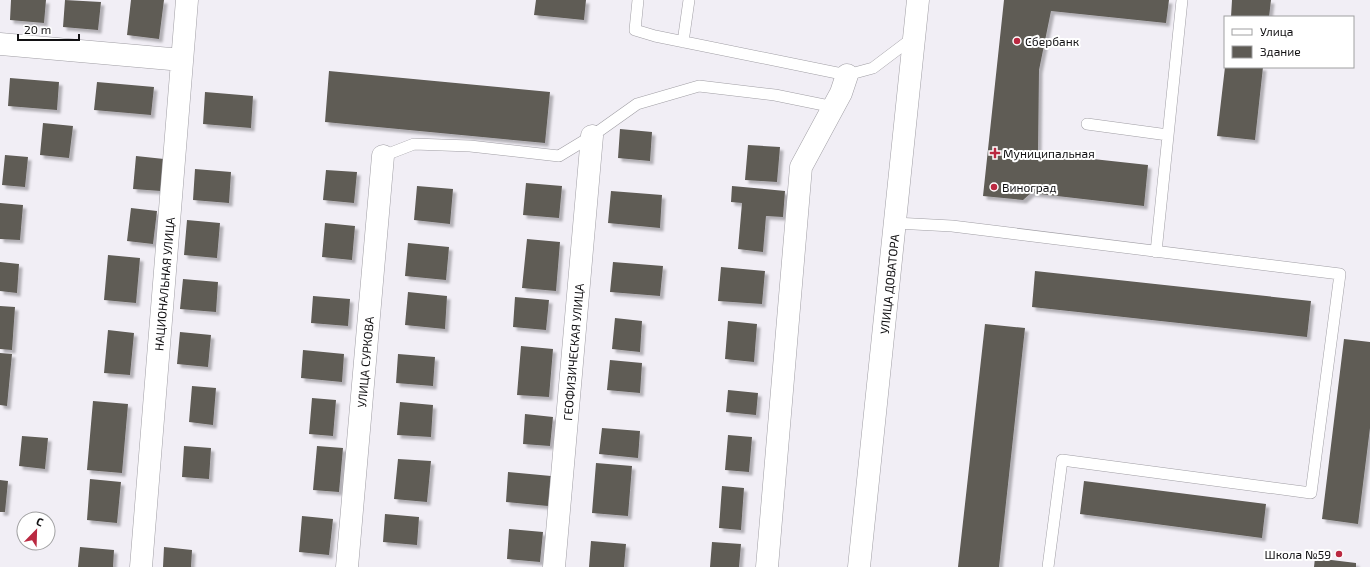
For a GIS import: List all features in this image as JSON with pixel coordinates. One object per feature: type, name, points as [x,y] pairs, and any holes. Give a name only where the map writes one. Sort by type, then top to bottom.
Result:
[{"type":"street","name":"НАЦИОНАЛЬНАЯ УЛИЦА","points":[[141,567],[187,0]]},
{"type":"street","name":"УЛИЦА ДОВАТОРА","points":[[859,567],[918,0]]},
{"type":"street","points":[[0,44],[182,60]]},
{"type":"street","points":[[767,567],[801,167],[841,93],[847,75]]},
{"type":"street","name":"ГЕОФИЗИЧЕСКАЯ УЛИЦА","points":[[554,567],[592,136]]},
{"type":"street","name":"УЛИЦА СУРКОВА","points":[[347,567],[383,156]]},
{"type":"lane","points":[[638,0],[635,30],[683,42],[847,75],[873,68],[914,37]]},
{"type":"lane","points":[[683,42],[689,0]]},
{"type":"lane","points":[[1156,252],[1182,0]]},
{"type":"lane","points":[[383,156],[414,144],[470,146],[559,156],[592,136],[637,104],[699,86],[776,95],[834,107]]},
{"type":"lane","points":[[1087,124],[1168,135]]},
{"type":"lane","points":[[895,222],[952,226],[1340,274],[1311,493],[1062,460],[1048,567]]},
{"type":"building","points":[[11,0],[46,0],[44,23],[10,20]]},
{"type":"building","points":[[65,0],[101,2],[98,30],[63,27]]},
{"type":"building","points":[[131,0],[164,0],[159,39],[127,35]]},
{"type":"building","points":[[536,0],[586,0],[584,20],[534,15]]},
{"type":"building","points":[[1004,0],[1169,0],[1166,23],[1051,11],[1039,70],[1038,153],[1148,165],[1144,206],[1031,193],[1023,200],[983,196]]},
{"type":"building","points":[[1232,0],[1271,0],[1269,16],[1231,16]]},
{"type":"building","points":[[1225,68],[1263,68],[1255,140],[1217,136]]},
{"type":"building","points":[[329,71],[550,92],[545,143],[325,122]]},
{"type":"building","points":[[10,78],[59,82],[57,110],[8,106]]},
{"type":"building","points":[[97,82],[154,87],[151,115],[94,110]]},
{"type":"building","points":[[205,92],[253,96],[251,128],[203,124]]},
{"type":"building","points":[[43,123],[73,126],[69,158],[40,155]]},
{"type":"building","points":[[620,129],[652,132],[650,161],[618,158]]},
{"type":"building","points":[[748,145],[780,147],[777,182],[745,180]]},
{"type":"building","points":[[5,155],[28,157],[25,187],[2,185]]},
{"type":"building","points":[[136,156],[164,159],[161,191],[133,189]]},
{"type":"building","points":[[195,169],[231,172],[229,203],[193,200]]},
{"type":"building","points":[[326,170],[357,172],[354,203],[323,200]]},
{"type":"building","points":[[526,183],[562,186],[559,218],[523,215]]},
{"type":"building","points":[[417,186],[453,189],[450,224],[414,220]]},
{"type":"building","points":[[732,186],[785,191],[783,217],[766,216],[763,252],[738,249],[742,203],[731,202]]},
{"type":"building","points":[[611,191],[662,195],[660,228],[608,223]]},
{"type":"building","points":[[0,203],[23,205],[20,240],[0,239]]},
{"type":"building","points":[[131,208],[157,211],[153,244],[127,241]]},
{"type":"building","points":[[187,220],[220,223],[217,258],[184,255]]},
{"type":"building","points":[[325,223],[355,226],[352,260],[322,257]]},
{"type":"building","points":[[527,239],[560,242],[556,291],[522,288]]},
{"type":"building","points":[[408,243],[449,247],[446,280],[405,276]]},
{"type":"building","points":[[108,255],[140,258],[136,303],[104,300]]},
{"type":"building","points":[[0,262],[19,264],[17,293],[0,291]]},
{"type":"building","points":[[613,262],[663,266],[660,296],[610,292]]},
{"type":"building","points":[[721,267],[765,271],[762,304],[718,301]]},
{"type":"building","points":[[1035,271],[1311,301],[1307,337],[1032,307]]},
{"type":"building","points":[[183,279],[218,282],[216,312],[180,309]]},
{"type":"building","points":[[408,292],[447,296],[445,329],[405,325]]},
{"type":"building","points":[[313,296],[350,299],[348,326],[311,323]]},
{"type":"building","points":[[515,297],[549,300],[546,330],[513,327]]},
{"type":"building","points":[[0,306],[15,307],[12,350],[0,349]]},
{"type":"building","points":[[615,318],[642,321],[640,352],[612,349]]},
{"type":"building","points":[[728,321],[757,324],[754,362],[725,359]]},
{"type":"building","points":[[985,324],[1025,328],[999,567],[958,567]]},
{"type":"building","points":[[108,330],[134,333],[130,375],[104,373]]},
{"type":"building","points":[[180,332],[211,335],[208,367],[177,364]]},
{"type":"building","points":[[1344,339],[1370,342],[1370,428],[1358,524],[1322,519]]},
{"type":"building","points":[[521,346],[553,349],[549,397],[517,395]]},
{"type":"building","points":[[303,350],[344,354],[342,382],[301,378]]},
{"type":"building","points":[[0,353],[12,354],[7,406],[0,405]]},
{"type":"building","points":[[398,354],[435,357],[433,386],[396,383]]},
{"type":"building","points":[[610,360],[642,363],[640,393],[607,390]]},
{"type":"building","points":[[192,386],[216,388],[213,425],[189,422]]},
{"type":"building","points":[[728,390],[758,393],[756,415],[726,412]]},
{"type":"building","points":[[312,398],[336,400],[333,436],[309,434]]},
{"type":"building","points":[[93,401],[128,404],[122,473],[87,470]]},
{"type":"building","points":[[400,402],[433,405],[431,437],[397,435]]},
{"type":"building","points":[[525,414],[553,417],[550,446],[523,444]]},
{"type":"building","points":[[602,428],[640,431],[638,458],[599,454]]},
{"type":"building","points":[[728,435],[752,437],[749,472],[725,470]]},
{"type":"building","points":[[22,436],[48,438],[45,469],[19,466]]},
{"type":"building","points":[[184,446],[211,448],[209,479],[182,477]]},
{"type":"building","points":[[317,446],[343,448],[339,492],[313,490]]},
{"type":"building","points":[[398,459],[431,461],[427,502],[394,499]]},
{"type":"building","points":[[596,463],[632,466],[628,516],[592,513]]},
{"type":"building","points":[[508,472],[551,476],[548,506],[506,502]]},
{"type":"building","points":[[90,479],[121,482],[117,523],[87,520]]},
{"type":"building","points":[[0,480],[8,481],[5,512],[0,512]]},
{"type":"building","points":[[1084,481],[1266,504],[1262,538],[1080,514]]},
{"type":"building","points":[[722,486],[744,488],[741,530],[719,528]]},
{"type":"building","points":[[385,514],[419,517],[417,545],[383,542]]},
{"type":"building","points":[[302,516],[333,519],[329,555],[299,552]]},
{"type":"building","points":[[509,529],[543,532],[540,562],[507,559]]},
{"type":"building","points":[[591,541],[626,544],[624,567],[589,567]]},
{"type":"building","points":[[712,542],[741,544],[739,567],[710,567]]},
{"type":"building","points":[[80,547],[114,550],[113,567],[78,567]]},
{"type":"building","points":[[164,547],[192,550],[191,567],[163,567]]},
{"type":"building","points":[[1315,558],[1356,563],[1356,567],[1314,567]]},
{"type":"place","name":"Сбербанк","points":[[1017,41]]},
{"type":"place","name":"Муниципальная","points":[[995,153]]},
{"type":"place","name":"Виноград","points":[[994,187]]},
{"type":"place","name":"Школа №59","points":[[1339,554]]}]
